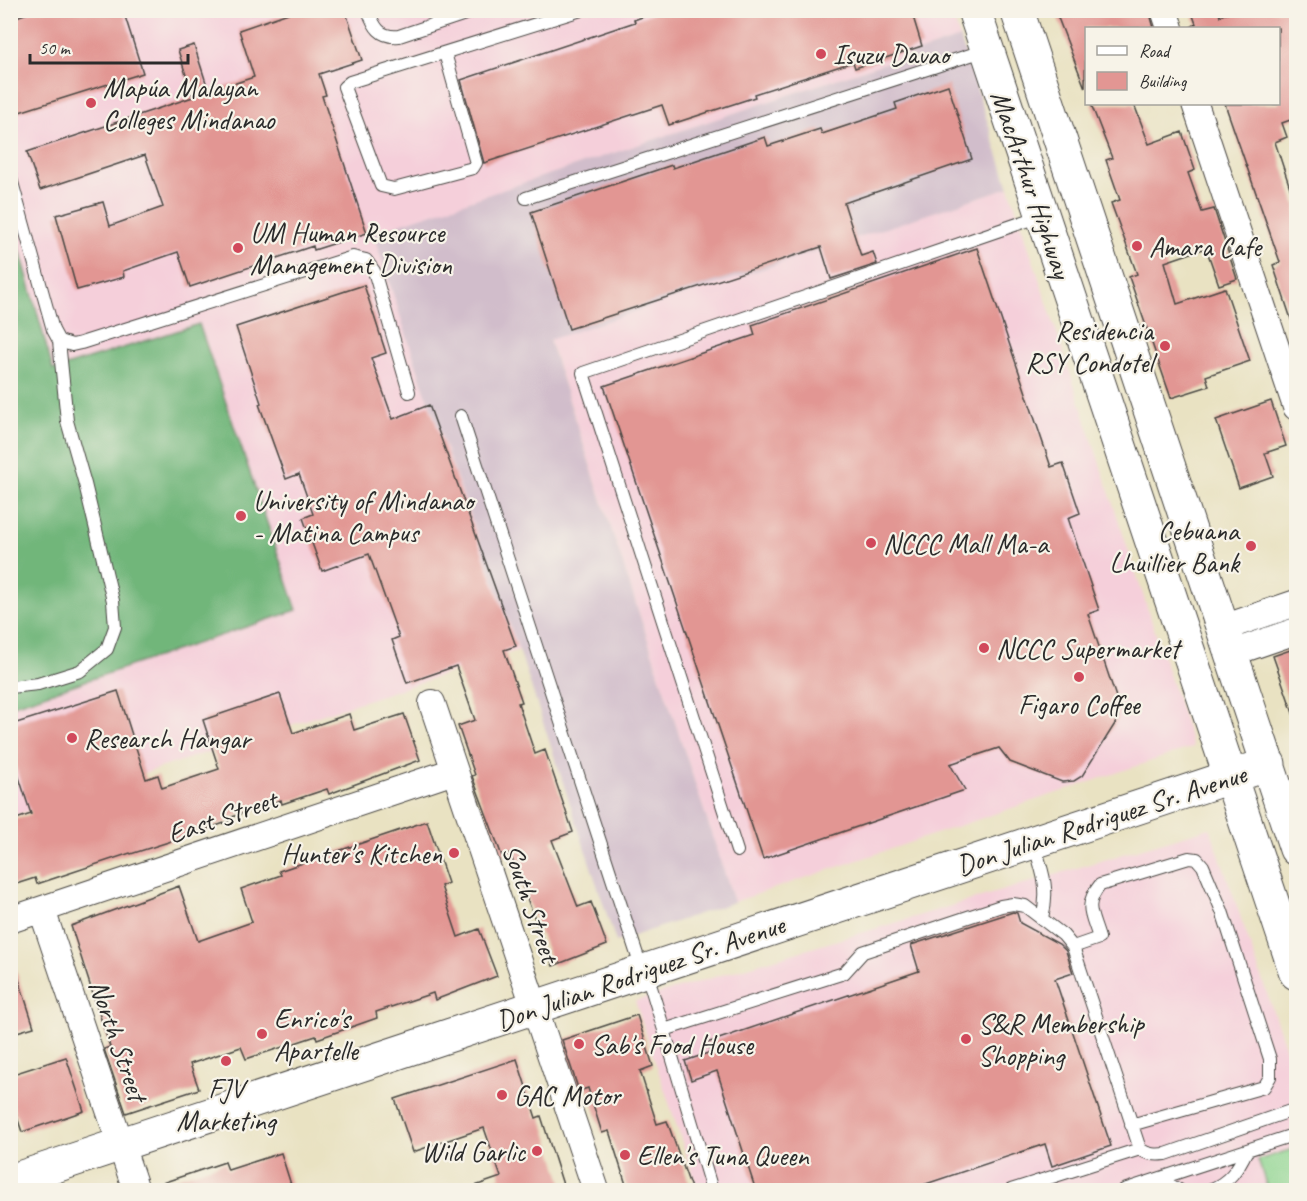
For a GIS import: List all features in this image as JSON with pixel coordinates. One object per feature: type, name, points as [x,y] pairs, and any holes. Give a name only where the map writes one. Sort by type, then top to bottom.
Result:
[{"type":"main road","name":"MacArthur Highway","points":[[974,10],[1186,642],[1221,770],[1296,973]]},
{"type":"main road","name":"MacArthur Highway","points":[[1021,24],[1296,849]]},
{"type":"main road","points":[[987,50],[1021,24]]},
{"type":"main road","name":"Don Julian Rodriguez Sr. Avenue","points":[[10,1181],[1135,807],[1221,770],[1269,764]]},
{"type":"street","points":[[1164,10],[1170,27]]},
{"type":"street","points":[[1195,105],[1291,370],[1296,407]]},
{"type":"street","points":[[1228,640],[1296,603]]},
{"type":"street","points":[[1228,640],[1296,631]]},
{"type":"street","name":"South Street","points":[[432,704],[596,1191]]},
{"type":"street","name":"East Street","points":[[10,920],[454,771]]},
{"type":"street","name":"North Street","points":[[42,910],[136,1191]]},
{"type":"lane","points":[[368,10],[378,30],[389,37],[399,36],[477,10]]},
{"type":"lane","points":[[445,52],[476,163],[473,168],[394,189],[381,186],[344,87],[350,82],[445,52],[581,10]]},
{"type":"lane","points":[[526,198],[987,50]]},
{"type":"lane","points":[[10,175],[53,330],[59,341],[67,421],[85,484],[113,601],[115,627],[107,649],[80,671],[38,684],[10,687]]},
{"type":"lane","points":[[737,851],[583,373],[1043,215]]},
{"type":"lane","points":[[59,341],[72,345],[81,343],[353,257],[366,260],[374,272],[409,392]]},
{"type":"lane","points":[[461,416],[664,1030],[712,1191]]},
{"type":"lane","points":[[1135,807],[1164,785]]},
{"type":"lane","points":[[1032,840],[1045,879],[1046,900],[1042,918]]},
{"type":"lane","points":[[1073,947],[1099,938],[1089,903],[1100,885],[1190,858],[1197,860],[1203,866],[1222,911],[1270,1059],[1270,1077],[1264,1087],[1131,1125]]},
{"type":"lane","points":[[664,1030],[844,973],[863,952],[1001,906],[1019,904],[1042,918],[1063,935],[1073,947],[1140,1149],[1155,1155],[1166,1154],[1296,1110]]},
{"type":"lane","points":[[1124,1191],[1296,1134]]},
{"type":"lane","points":[[1011,1191],[1140,1149]]},
{"type":"lane","points":[[1209,1191],[1232,1177],[1247,1150]]},
{"type":"lane","points":[[1159,1179],[1179,1191]]},
{"type":"shaded area","name":"University of Mindanao - Matina Campus","points":[[951,10],[960,38],[374,233],[422,382],[519,650],[11,817],[10,11]]},
{"type":"shaded area","points":[[960,38],[1009,187],[549,340],[734,902],[616,942],[519,650],[422,382],[373,233]]},
{"type":"shaded area","name":"NCCC Mall Ma-a","points":[[1009,187],[1193,747],[734,902],[549,339]]},
{"type":"shaded area","name":"S&R Membership Shopping","points":[[1210,828],[1296,1078],[1296,1190],[698,1190],[635,1001]]},
{"type":"green space","points":[[10,213],[53,370],[199,324],[297,610],[11,706]]},
{"type":"green space","points":[[1296,1148],[1296,1190],[1268,1190],[1258,1160]]},
{"type":"building","points":[[37,10],[123,10],[143,73],[10,115],[10,19]]},
{"type":"building","points":[[297,10],[345,10],[362,60],[319,74],[326,95],[322,96],[367,233],[314,250],[313,246],[190,287],[178,252],[123,271],[124,277],[77,290],[56,215],[103,202],[110,226],[163,207],[145,155],[40,190],[27,152],[193,97],[178,50],[194,45],[209,92],[254,77],[239,30]]},
{"type":"building","points":[[661,10],[911,10],[922,46],[855,68],[853,62],[669,125],[662,105],[484,163],[461,80],[635,22],[634,20]]},
{"type":"building","points":[[1055,10],[1149,10],[1154,27],[1085,27],[1085,88]]},
{"type":"building","points":[[1191,10],[1218,10],[1220,16],[1234,10],[1296,10],[1296,118],[1282,123],[1287,137],[1275,142],[1296,206],[1296,324],[1293,325],[1273,265],[1280,262],[1225,105],[1280,105],[1280,27],[1191,27],[1196,24]]},
{"type":"building","points":[[948,85],[972,159],[844,203],[861,256],[873,252],[877,264],[831,279],[821,247],[569,329],[531,212],[765,137],[768,146],[820,129],[822,134],[897,109],[895,103]]},
{"type":"building","points":[[1091,105],[1134,105],[1149,144],[1182,132],[1195,170],[1188,173],[1202,212],[1214,209],[1237,279],[1219,285],[1206,248],[1165,262],[1177,304],[1225,288],[1250,361],[1206,376],[1209,386],[1171,398],[1129,277],[1137,274],[1111,203],[1120,200],[1106,160],[1112,158]]},
{"type":"building","name":"NCCC Mall Ma-a","points":[[977,248],[1051,467],[1063,463],[1080,513],[1068,518],[1099,610],[1088,614],[1118,703],[1118,719],[1082,776],[1074,781],[1062,782],[1010,762],[999,748],[950,764],[965,790],[763,859],[604,386],[755,335],[752,325]]},
{"type":"building","points":[[364,285],[386,353],[371,358],[393,419],[429,405],[516,646],[504,650],[522,702],[518,703],[535,754],[545,750],[573,832],[552,840],[578,907],[591,902],[607,945],[553,966],[510,854],[502,856],[472,776],[475,775],[458,726],[475,720],[456,666],[407,683],[392,640],[399,637],[369,554],[322,571],[303,518],[313,514],[299,474],[286,479],[259,404],[261,403],[236,327]]},
{"type":"building","points":[[1271,401],[1286,446],[1265,453],[1273,476],[1239,488],[1216,420]]},
{"type":"building","points":[[1296,648],[1296,716],[1294,716],[1273,656]]},
{"type":"building","points":[[118,691],[146,779],[158,775],[162,788],[219,769],[203,720],[280,694],[293,733],[349,714],[354,730],[404,714],[420,760],[329,794],[327,789],[282,804],[281,800],[178,839],[37,884],[35,878],[10,886],[10,821],[31,814],[10,750],[10,725]]},
{"type":"building","points":[[427,821],[448,883],[441,886],[458,937],[479,929],[497,976],[435,1000],[433,993],[376,1012],[377,1018],[317,1039],[316,1036],[246,1059],[241,1047],[190,1064],[199,1089],[126,1113],[104,1049],[110,1047],[71,926],[179,886],[198,941],[252,922],[241,889],[281,875],[279,871]]},
{"type":"building","points":[[1013,912],[1017,913],[1020,923],[1059,944],[1066,951],[1073,973],[1055,979],[1111,1146],[1052,1166],[1045,1144],[905,1191],[756,1191],[717,1071],[691,1080],[685,1061],[711,1052],[707,1043],[919,971],[911,945]]},
{"type":"building","points":[[10,964],[14,964],[34,1027],[10,1034]]},
{"type":"building","points":[[637,1015],[653,1066],[640,1071],[657,1124],[667,1121],[692,1191],[628,1191],[609,1131],[602,1133],[588,1088],[579,1091],[562,1040]]},
{"type":"building","points":[[66,1057],[84,1111],[22,1132],[10,1096],[10,1075]]},
{"type":"building","points":[[517,1059],[536,1118],[541,1116],[565,1191],[469,1191],[469,1188],[501,1177],[484,1128],[413,1152],[395,1099]]},
{"type":"building","points":[[281,1153],[293,1191],[151,1191],[150,1187],[225,1162],[228,1170]]},
{"type":"place","name":"Isuzu Davao","points":[[821,54]]},
{"type":"place","name":"Mapúa Malayan Colleges Mindanao","points":[[91,103]]},
{"type":"place","name":"Amara Cafe","points":[[1137,246]]},
{"type":"place","name":"UM Human Resource Management Division","points":[[238,248]]},
{"type":"place","name":"Residencia RSY Condotel","points":[[1165,346]]},
{"type":"place","name":"University of Mindanao - Matina Campus","points":[[241,516]]},
{"type":"place","name":"NCCC Mall Ma-a","points":[[871,543]]},
{"type":"place","name":"Cebuana Lhuillier Bank","points":[[1251,546]]},
{"type":"place","name":"NCCC Supermarket","points":[[984,648]]},
{"type":"place","name":"Figaro Coffee","points":[[1079,677]]},
{"type":"place","name":"Research Hangar","points":[[72,738]]},
{"type":"place","name":"Hunter's Kitchen","points":[[454,853]]},
{"type":"place","name":"Enrico's Apartelle","points":[[262,1034]]},
{"type":"place","name":"S&R Membership Shopping","points":[[966,1039]]},
{"type":"place","name":"Sab's Food House","points":[[579,1044]]},
{"type":"place","name":"FJV Marketing","points":[[226,1061]]},
{"type":"place","name":"GAC Motor","points":[[502,1095]]},
{"type":"place","name":"Wild Garlic","points":[[537,1151]]},
{"type":"place","name":"Ellen's Tuna Queen","points":[[625,1155]]}]
